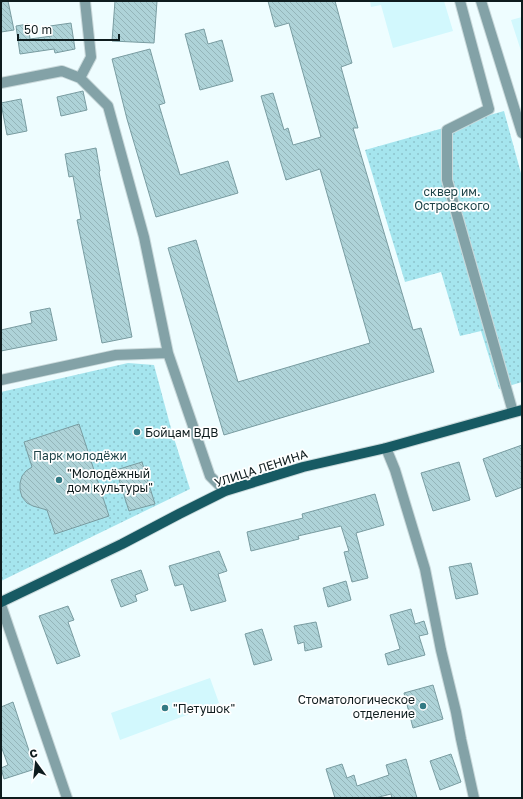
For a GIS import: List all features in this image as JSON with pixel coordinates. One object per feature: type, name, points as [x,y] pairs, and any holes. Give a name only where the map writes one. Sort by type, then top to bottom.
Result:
[{"type":"main road","name":"УЛИЦА ЛЕНИНА","points":[[1,602],[122,544],[225,491],[303,467],[386,448],[518,411]]},
{"type":"street","points":[[80,78],[91,57],[85,1]]},
{"type":"street","points":[[460,1],[489,109],[447,130],[447,180],[518,411]]},
{"type":"street","points":[[481,1],[522,133]]},
{"type":"street","points":[[1,83],[62,71],[80,78],[108,106],[144,237],[168,353],[210,476],[225,491]]},
{"type":"street","points":[[1,380],[116,355],[168,353]]},
{"type":"street","points":[[386,448],[395,470],[425,568],[441,650],[474,798]]},
{"type":"street","points":[[1,605],[67,798]]},
{"type":"shaded area","points":[[370,1],[444,1],[453,31],[393,48],[381,5],[371,7]]},
{"type":"shaded area","points":[[522,17],[522,54],[511,20]]},
{"type":"shaded area","name":"\"Петушок\"","points":[[210,678],[219,703],[120,740],[111,713]]},
{"type":"green space","name":"сквер им. Островского","points":[[504,111],[522,177],[522,382],[499,389],[481,331],[460,336],[441,272],[405,282],[365,150]]},
{"type":"green space","name":"Парк молодёжи","points":[[128,363],[154,365],[172,432],[190,489],[1,581],[1,392]]},
{"type":"building","points":[[1,1],[8,1],[14,30],[1,32]]},
{"type":"building","points":[[115,1],[157,1],[154,43],[112,41]]},
{"type":"building","points":[[268,1],[335,1],[352,63],[341,67],[358,128],[353,128],[413,330],[421,328],[434,372],[224,435],[168,248],[196,240],[238,382],[370,343],[320,169],[286,180],[261,96],[273,93],[284,130],[288,128],[293,145],[321,137],[289,23],[275,27]]},
{"type":"building","points":[[71,23],[75,49],[55,53],[54,49],[20,54],[16,26],[28,24],[30,39],[52,36],[50,26]]},
{"type":"building","points":[[204,29],[208,44],[222,40],[233,81],[200,90],[185,34]]},
{"type":"building","points":[[150,49],[165,103],[159,105],[180,175],[228,161],[238,193],[156,217],[127,119],[112,59]]},
{"type":"building","points":[[83,91],[87,110],[61,116],[57,97]]},
{"type":"building","points":[[21,99],[27,131],[7,135],[1,103]]},
{"type":"building","points":[[96,148],[99,172],[132,337],[102,343],[77,220],[81,219],[73,176],[69,177],[65,154]]},
{"type":"building","points":[[50,308],[57,340],[1,351],[1,330],[32,323],[30,312]]},
{"type":"building","name":"\"Молодёжный дом культуры\"","points":[[79,424],[109,516],[55,534],[47,510],[27,503],[22,497],[20,483],[22,476],[32,467],[24,442]]},
{"type":"building","points":[[522,445],[522,487],[496,497],[483,459]]},
{"type":"building","points":[[142,462],[155,504],[129,511],[116,470]]},
{"type":"building","points":[[459,462],[470,500],[433,511],[421,473]]},
{"type":"building","points":[[375,494],[384,525],[356,533],[368,578],[352,582],[344,552],[349,551],[341,526],[298,536],[299,539],[251,551],[247,532],[303,518],[302,514]]},
{"type":"building","points":[[219,551],[227,571],[218,574],[226,601],[191,611],[183,584],[175,586],[169,566]]},
{"type":"building","points":[[471,563],[478,594],[456,599],[449,567]]},
{"type":"building","points":[[141,570],[148,590],[135,595],[137,601],[121,607],[111,580]]},
{"type":"building","points":[[346,581],[351,600],[328,607],[323,588]]},
{"type":"building","points":[[68,606],[74,620],[68,622],[80,656],[57,664],[39,616]]},
{"type":"building","points":[[411,609],[415,624],[424,621],[428,634],[419,636],[425,655],[388,665],[385,654],[400,649],[390,615]]},
{"type":"building","points":[[316,622],[322,647],[305,651],[304,642],[298,644],[294,626]]},
{"type":"building","points":[[262,629],[272,660],[254,665],[245,634]]},
{"type":"building","name":"Стоматологическое отделение","points":[[433,685],[443,719],[413,728],[404,693]]},
{"type":"building","points":[[13,702],[35,769],[4,779],[1,768],[8,765],[1,746],[1,707]]},
{"type":"building","points":[[451,754],[461,782],[440,790],[430,761]]},
{"type":"building","points":[[406,759],[417,798],[392,798],[391,794],[375,798],[335,798],[326,769],[342,764],[347,778],[354,775],[357,786],[389,775],[386,765]]},
{"type":"place","name":"Бойцам ВДВ","points":[[137,432]]},
{"type":"place","name":"\"Молодёжный дом культуры\"","points":[[59,480]]},
{"type":"place","name":"Стоматологическое отделение","points":[[423,706]]},
{"type":"place","name":"\"Петушок\"","points":[[165,708]]}]
